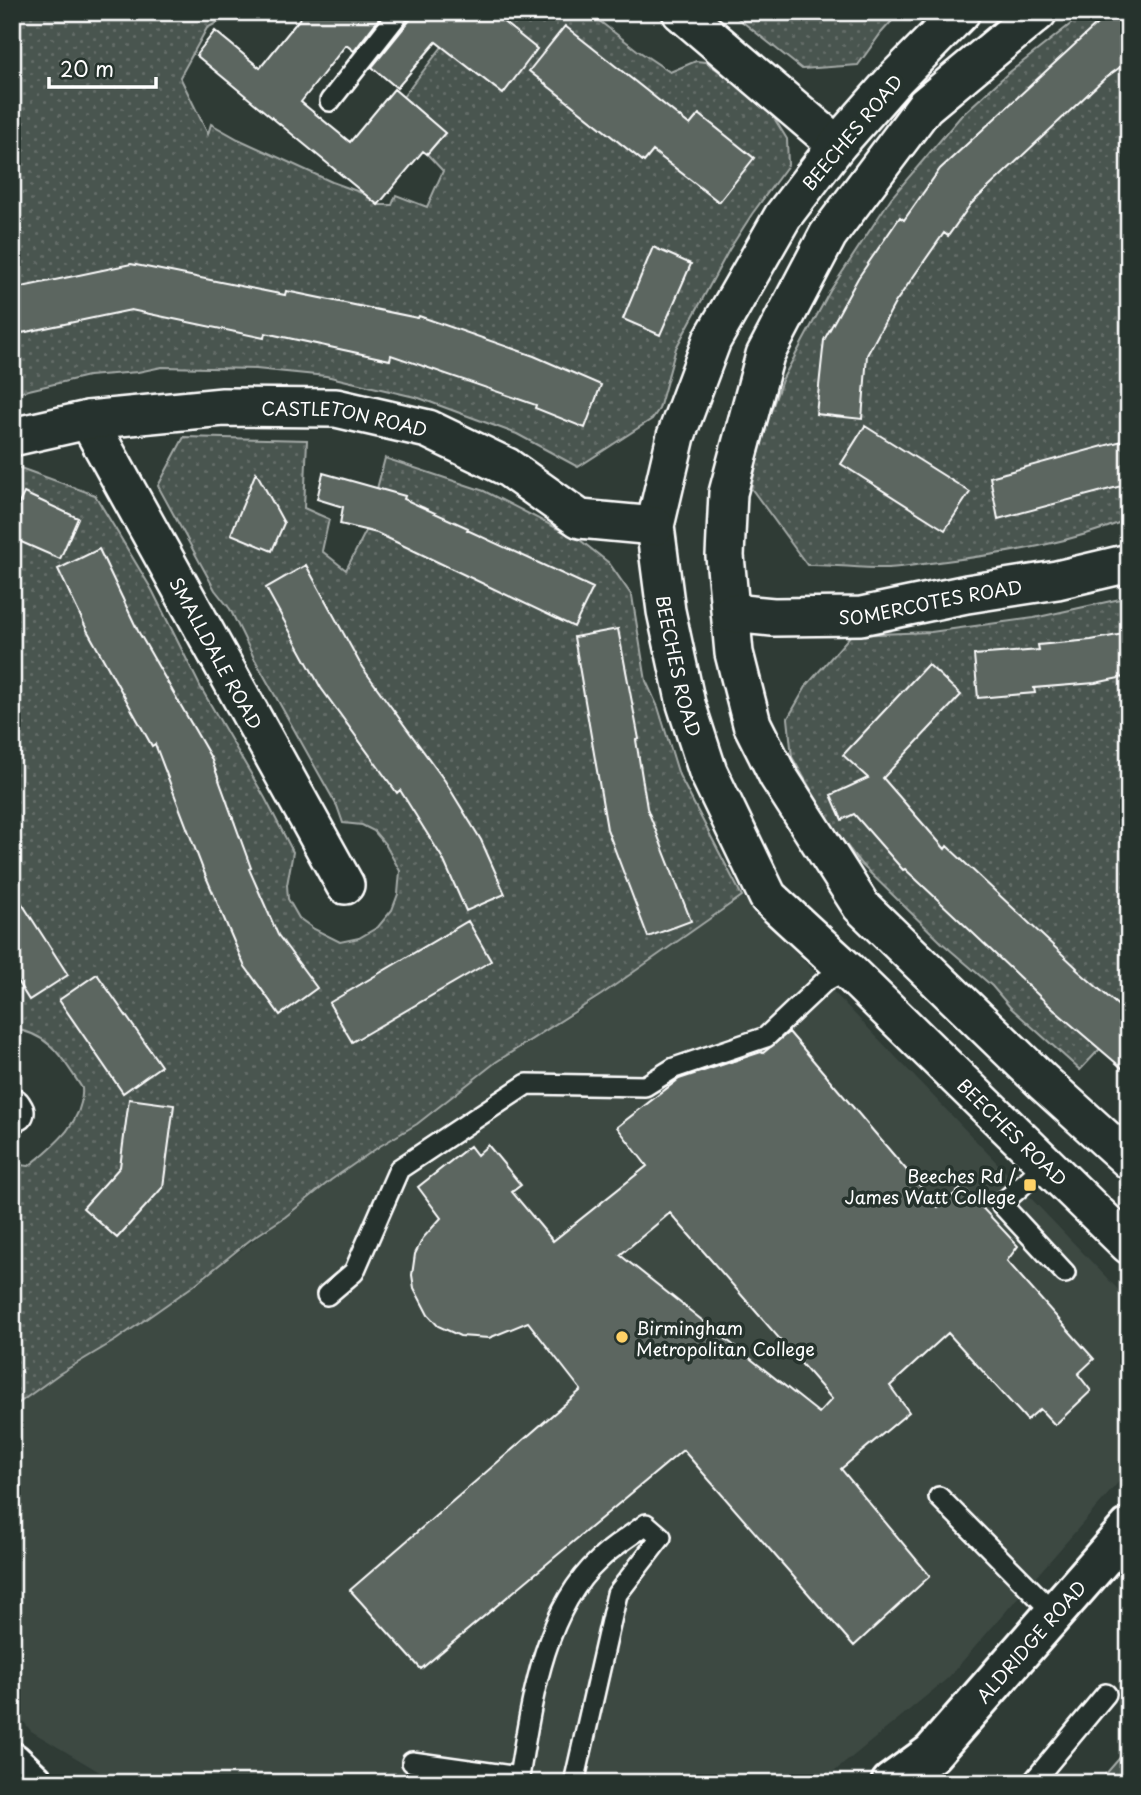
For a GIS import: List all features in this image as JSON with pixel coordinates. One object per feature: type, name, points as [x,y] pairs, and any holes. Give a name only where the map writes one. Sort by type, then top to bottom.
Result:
[{"type":"street","points":[[681,12],[837,145]]},
{"type":"street","name":"BEECHES ROAD","points":[[961,12],[896,78],[837,145],[783,216],[712,340],[676,436],[655,526],[666,611],[684,691],[708,772],[768,897],[846,969],[1129,1245]]},
{"type":"street","points":[[1038,12],[925,106],[828,235],[765,355],[728,493],[725,556],[734,653],[752,724],[778,776],[861,906],[1034,1073],[1129,1160]]},
{"type":"street","name":"CASTLETON ROAD","points":[[12,437],[88,420],[223,407],[336,408],[428,429],[507,467],[580,519],[655,526]]},
{"type":"street","name":"SMALLDALE ROAD","points":[[88,420],[345,885]]},
{"type":"street","name":"SOMERCOTES ROAD","points":[[731,613],[773,617],[861,616],[967,594],[1057,580],[1129,563]]},
{"type":"street","name":"ALDRIDGE ROAD","points":[[891,1783],[930,1768],[1054,1613],[1129,1528]]},
{"type":"street","points":[[12,1762],[34,1783]]},
{"type":"lane","points":[[330,101],[400,12]]},
{"type":"lane","points":[[327,1295],[354,1272],[399,1169],[527,1084],[645,1086],[674,1068],[765,1037],[824,982],[846,969]]},
{"type":"lane","points":[[1046,1164],[1001,1205],[1065,1273]]},
{"type":"lane","points":[[939,1497],[1054,1613]]},
{"type":"lane","points":[[412,1762],[519,1780],[542,1661],[567,1598],[598,1560],[646,1524],[661,1538],[617,1594],[574,1783]]},
{"type":"lane","points":[[1032,1783],[1106,1694]]},
{"type":"shaded area","points":[[12,12],[237,12],[207,28],[180,77],[208,134],[211,124],[332,182],[365,194],[379,205],[392,205],[396,195],[427,207],[443,171],[427,154],[445,133],[403,97],[469,12],[601,12],[598,20],[670,72],[696,61],[706,62],[752,95],[774,118],[787,139],[788,165],[729,250],[676,348],[659,409],[652,419],[578,467],[517,434],[419,398],[326,376],[256,369],[162,367],[88,376],[12,394]]},
{"type":"shaded area","points":[[730,12],[900,12],[858,65],[802,69]]},
{"type":"shaded area","points":[[1086,12],[1129,12],[1129,519],[1062,541],[970,558],[888,568],[807,565],[751,488],[765,428],[782,380],[830,291],[891,198],[961,116],[1006,75]]},
{"type":"shaded area","points":[[184,437],[307,440],[304,508],[329,519],[322,551],[346,570],[366,531],[385,458],[484,491],[580,540],[609,563],[632,596],[646,681],[658,707],[679,775],[742,896],[601,995],[496,1062],[417,1124],[331,1180],[193,1286],[12,1408],[12,1164],[29,1166],[65,1133],[78,1112],[82,1088],[62,1058],[46,1042],[25,1031],[12,1029],[12,465],[95,495],[152,590],[201,688],[293,852],[287,885],[288,899],[299,918],[340,942],[359,938],[378,927],[392,910],[398,894],[400,871],[385,844],[374,831],[362,825],[343,823],[337,806],[254,658],[230,609],[215,590],[158,486]]},
{"type":"shaded area","points":[[1129,597],[1129,1018],[1080,1070],[861,864],[832,826],[792,757],[788,718],[807,685],[851,635],[931,632],[1034,618]]},
{"type":"shaded area","name":"Birmingham Metropolitan College","points":[[742,896],[1129,1301],[1129,1470],[948,1678],[829,1776],[815,1783],[118,1783],[31,1731],[12,1707],[12,1408],[193,1286],[331,1180],[417,1124],[496,1062],[586,1007]]},
{"type":"shaded area","points":[[1124,1753],[1129,1757],[1129,1783],[1098,1783]]},
{"type":"building","points":[[305,12],[384,12],[354,51],[346,45],[301,102],[350,142],[394,89],[445,133],[427,154],[423,151],[378,205],[196,55],[215,31],[260,68]]},
{"type":"building","points":[[412,12],[491,12],[537,49],[503,94],[436,42],[397,88],[372,67],[410,20]]},
{"type":"building","points":[[1110,12],[1129,12],[1129,61],[1105,78],[971,204],[948,236],[944,233],[895,303],[867,355],[862,419],[816,414],[824,340],[858,278],[900,217],[904,220],[940,169]]},
{"type":"building","points":[[565,26],[690,125],[699,114],[754,158],[719,202],[653,151],[644,162],[529,71]]},
{"type":"building","points":[[653,247],[691,264],[660,335],[623,319]]},
{"type":"building","points":[[131,264],[285,295],[286,291],[418,318],[419,316],[534,356],[601,385],[585,428],[535,408],[536,405],[391,355],[390,360],[265,333],[264,338],[131,310],[12,335],[12,289]]},
{"type":"building","points":[[865,426],[970,492],[945,530],[841,464]]},
{"type":"building","points":[[1129,439],[1129,484],[998,519],[990,477]]},
{"type":"building","points":[[256,472],[284,523],[272,551],[231,534]]},
{"type":"building","points":[[323,473],[405,496],[404,499],[468,528],[467,530],[593,588],[574,627],[377,533],[340,524],[343,507],[317,499]]},
{"type":"building","points":[[24,493],[78,518],[60,559],[12,538],[12,518]]},
{"type":"building","points":[[99,549],[138,631],[211,758],[251,868],[249,869],[278,935],[317,988],[280,1015],[244,965],[204,872],[155,744],[152,746],[87,630],[58,569]]},
{"type":"building","points":[[306,565],[362,667],[445,781],[481,840],[505,894],[466,911],[443,859],[400,790],[397,793],[321,688],[266,588]]},
{"type":"building","points":[[618,629],[639,739],[636,740],[647,808],[691,921],[648,937],[607,829],[574,637]]},
{"type":"building","points":[[1129,633],[1129,676],[1095,683],[1034,688],[1035,693],[978,698],[974,655],[1039,650],[1038,645]]},
{"type":"building","points":[[928,664],[961,695],[883,778],[945,849],[947,846],[1076,969],[1129,1015],[1129,1074],[1053,1009],[903,870],[854,814],[842,820],[831,795],[868,778],[843,755]]},
{"type":"building","points":[[12,888],[68,975],[29,1000],[12,973]]},
{"type":"building","points":[[468,921],[491,961],[352,1042],[329,1003]]},
{"type":"building","points":[[97,974],[161,1066],[123,1093],[59,1000]]},
{"type":"building","points":[[789,1032],[938,1207],[963,1187],[1018,1246],[1007,1261],[1094,1359],[1078,1374],[1091,1391],[1055,1425],[1040,1409],[1027,1420],[948,1333],[890,1386],[909,1412],[841,1469],[930,1576],[854,1646],[683,1450],[421,1669],[350,1590],[581,1390],[528,1322],[489,1338],[460,1336],[438,1326],[428,1315],[414,1288],[412,1275],[415,1254],[423,1238],[441,1218],[418,1187],[470,1146],[477,1155],[488,1145],[521,1185],[512,1192],[553,1241],[647,1166],[617,1127],[679,1079],[763,1053]],"holes":[[[670,1213],[832,1399],[819,1413],[620,1255]]]},
{"type":"building","points":[[129,1099],[174,1105],[163,1187],[117,1238],[83,1208],[120,1167]]},
{"type":"place","name":"Beeches Rd / James Watt College","points":[[1030,1185]]},
{"type":"place","name":"Birmingham Metropolitan College","points":[[622,1337]]}]
